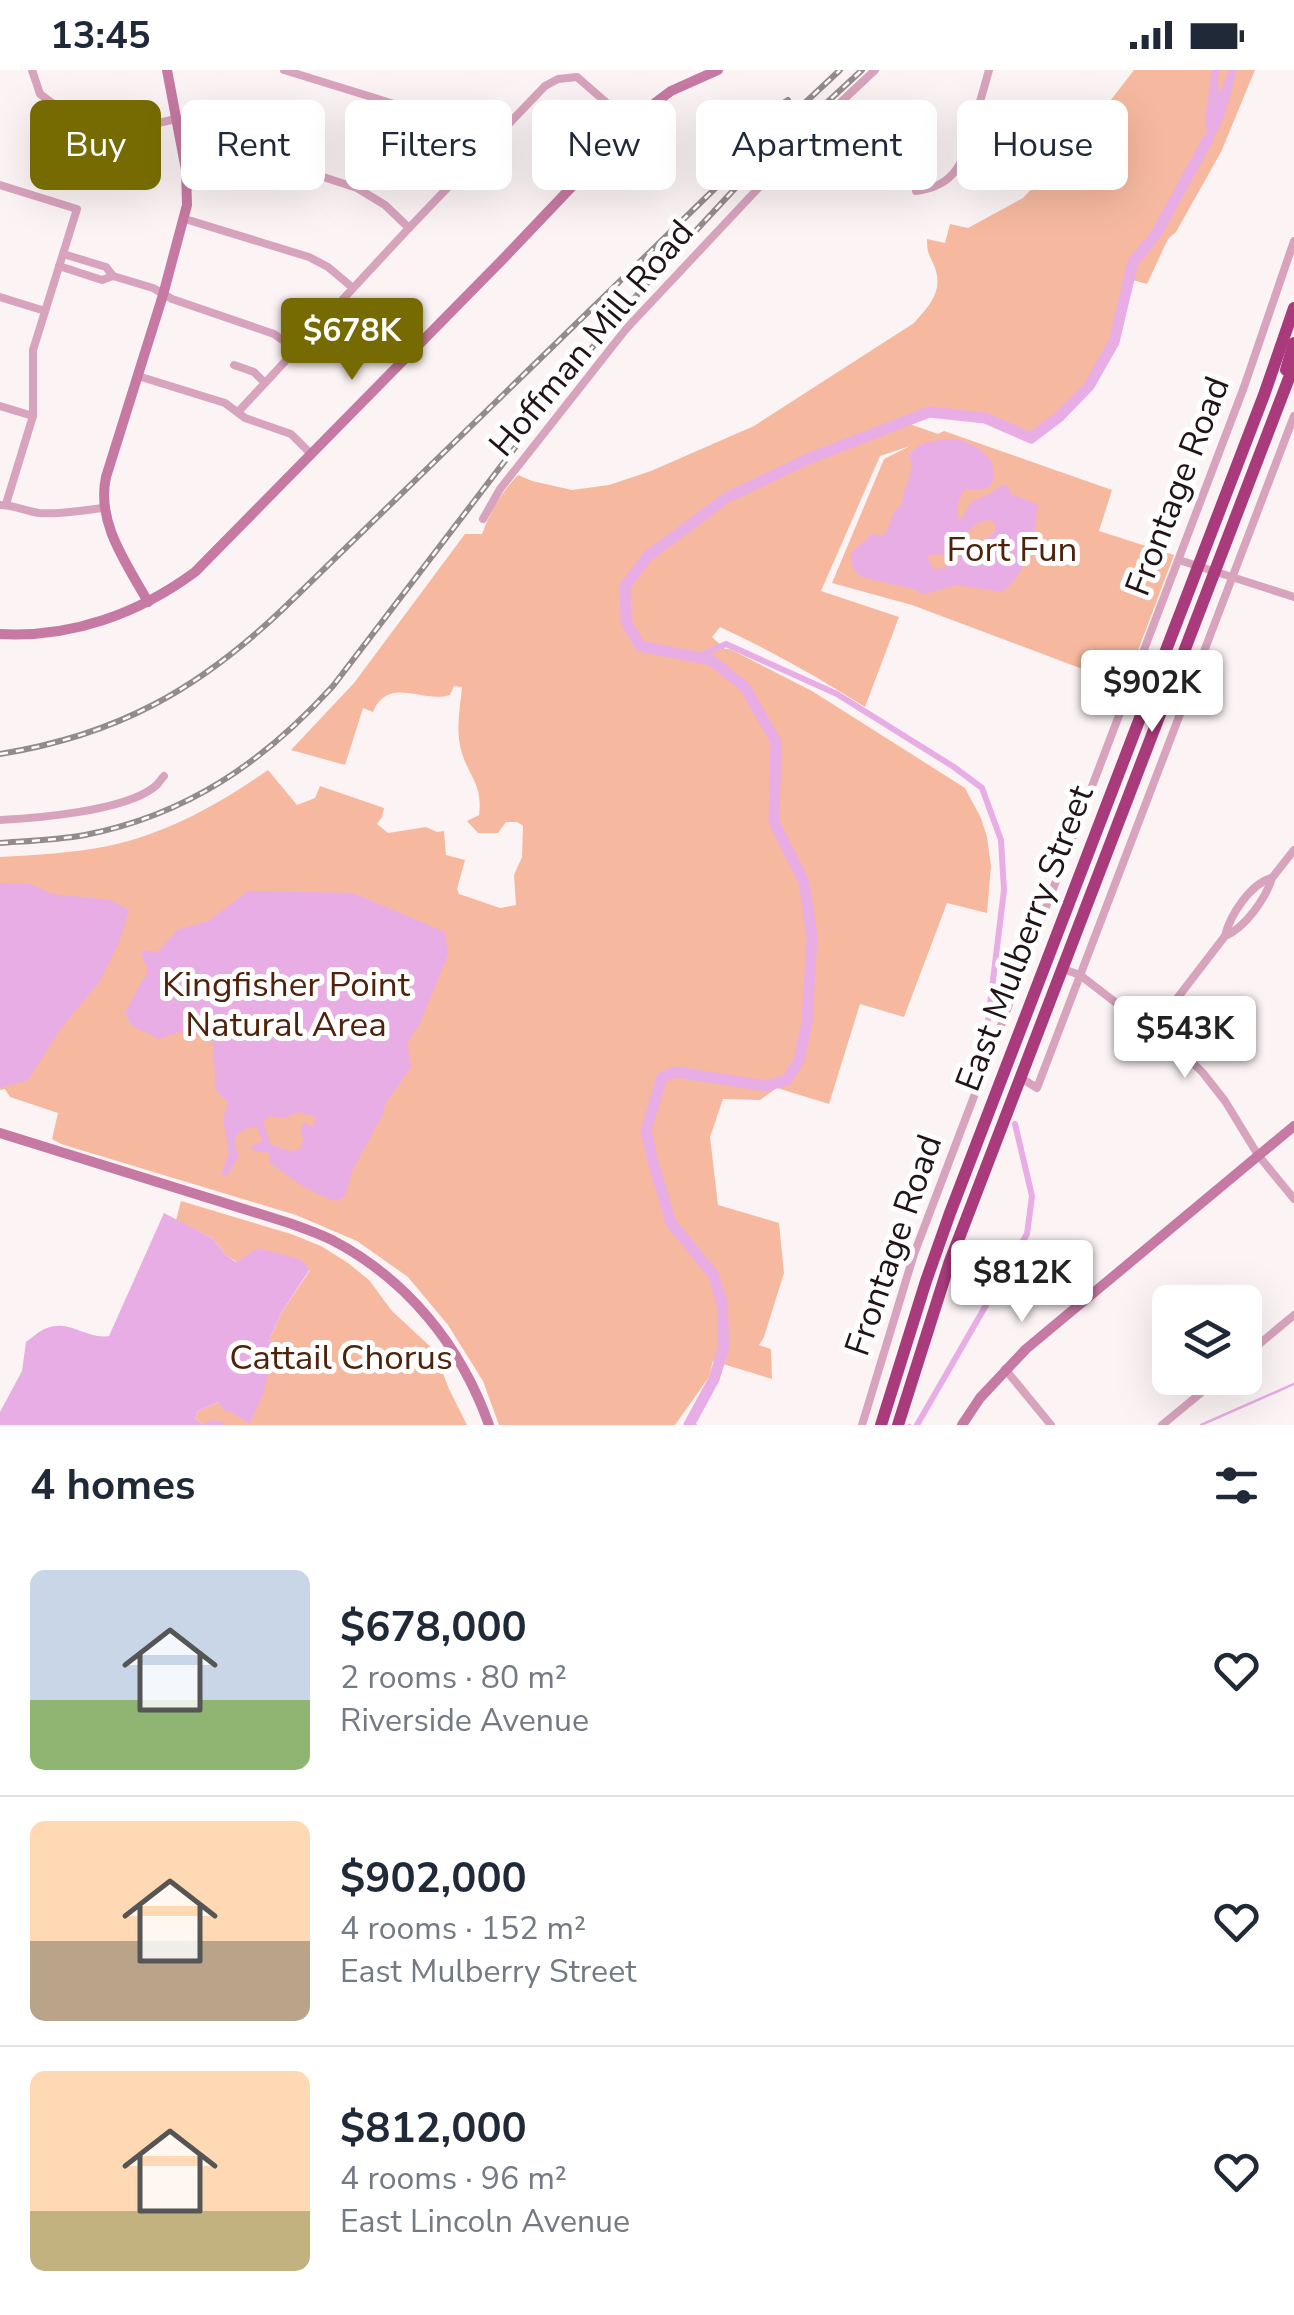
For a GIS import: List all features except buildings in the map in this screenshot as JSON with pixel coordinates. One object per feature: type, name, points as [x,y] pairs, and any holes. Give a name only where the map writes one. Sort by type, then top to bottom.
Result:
[{"type":"highway","name":"East Mulberry Street","points":[[883,1420],[926,1281],[1294,308]]},
{"type":"highway","points":[[1273,420],[1294,342]]},
{"type":"highway","name":"East Mulberry Street","points":[[898,1422],[949,1264],[1294,365]]},
{"type":"highway","points":[[970,1163],[1044,990],[1062,969],[1058,958],[1082,870]]},
{"type":"main road","points":[[166,70],[181,140]]},
{"type":"main road","points":[[658,100],[718,70]]},
{"type":"main road","points":[[148,602],[112,534],[104,508],[106,478],[185,219],[187,190]]},
{"type":"main road","points":[[0,634],[44,634],[80,628],[148,602],[195,572],[568,190]]},
{"type":"main road","points":[[962,1425],[980,1398],[1026,1349],[1294,1126]]},
{"type":"main road","points":[[0,1134],[288,1222],[331,1240],[372,1265],[433,1321],[456,1354],[489,1425]]},
{"type":"street","points":[[32,70],[37,89],[52,103],[118,124],[176,119]]},
{"type":"street","points":[[284,70],[378,100]]},
{"type":"street","name":"Hoffman Mill Road","points":[[483,519],[500,489],[626,330],[825,117],[875,70]]},
{"type":"street","points":[[916,191],[945,181],[960,164],[989,70]]},
{"type":"street","points":[[512,119],[558,78],[578,74],[606,100]]},
{"type":"street","points":[[325,176],[371,196],[408,228]]},
{"type":"street","points":[[0,186],[77,210],[32,362],[33,416],[2,502],[52,514],[104,508]]},
{"type":"street","points":[[238,412],[444,190]]},
{"type":"street","points":[[185,219],[310,257],[352,288]]},
{"type":"street","name":"Frontage Road","points":[[862,1425],[914,1254],[1290,266],[1294,241]]},
{"type":"street","points":[[63,254],[106,266],[113,276]]},
{"type":"street","points":[[60,266],[102,280],[113,276],[153,288],[163,295],[258,327],[295,349]]},
{"type":"street","points":[[0,297],[45,311]]},
{"type":"street","points":[[234,365],[254,372],[264,383]]},
{"type":"street","points":[[138,376],[225,403],[245,418],[286,431],[312,454]]},
{"type":"street","points":[[0,406],[33,416]]},
{"type":"street","points":[[1020,1078],[1037,1088],[1294,416]]},
{"type":"street","points":[[1179,560],[1294,597]]},
{"type":"street","points":[[0,820],[39,818],[100,807],[153,788],[164,776]]},
{"type":"street","points":[[1152,1031],[1226,936],[1237,931],[1294,850]]},
{"type":"street","points":[[1031,946],[1048,957]]},
{"type":"street","points":[[1062,969],[1080,975],[1190,1060],[1225,1102],[1258,1156],[1294,1199]]},
{"type":"street","points":[[1262,1342],[1294,1315]]},
{"type":"street","points":[[1005,1369],[1051,1425]]},
{"type":"street","points":[[1162,1425],[1198,1395]]},
{"type":"street","points":[[866,1409],[883,1420],[898,1422]]},
{"type":"street","points":[[1176,1413],[1185,1425]]},
{"type":"green space","name":"Kingfisher Point Natural Area","points":[[1134,70],[1255,70],[1221,152],[1176,232],[1168,239],[1147,284],[1129,279],[1116,334],[1106,357],[1068,407],[1031,438],[985,418],[929,412],[904,422],[938,434],[944,431],[1112,490],[1099,531],[1174,555],[1125,685],[912,605],[832,583],[884,459],[910,446],[880,456],[821,591],[899,617],[865,707],[794,664],[720,627],[712,637],[725,649],[812,691],[965,788],[981,818],[991,866],[987,913],[947,903],[904,1017],[860,1004],[829,1104],[777,1088],[760,1100],[723,1099],[710,1137],[718,1205],[779,1223],[784,1273],[759,1345],[771,1349],[772,1379],[713,1361],[709,1377],[675,1425],[499,1425],[483,1381],[448,1325],[408,1277],[357,1241],[296,1215],[61,1144],[52,1139],[58,1113],[0,1090],[0,857],[130,841],[191,816],[268,770],[297,805],[315,798],[320,786],[384,808],[377,824],[388,833],[426,827],[444,831],[446,855],[465,860],[459,894],[500,908],[516,905],[514,875],[522,857],[523,826],[506,822],[498,833],[478,833],[467,821],[479,815],[480,804],[460,745],[462,687],[454,686],[450,695],[439,697],[397,693],[380,701],[373,712],[363,708],[345,765],[291,750],[354,683],[465,534],[482,534],[497,502],[518,475],[572,490],[609,485],[754,426],[914,323],[931,303],[937,288],[927,239],[945,243],[950,224],[968,228],[1031,190],[1128,190],[1128,100],[1111,100]]},
{"type":"green space","name":"Cattail Chorus","points":[[181,1201],[291,1234],[348,1263],[434,1350],[467,1425],[203,1425],[195,1418],[198,1411],[218,1402],[248,1423],[272,1354],[270,1339],[280,1315],[310,1270],[237,1262],[212,1238],[176,1220]]},
{"type":"shaded area","points":[[1212,70],[1220,70],[1219,96],[1229,70],[1237,70],[1221,124],[1201,153],[1207,134],[1205,118]]},
{"type":"shaded area","points":[[955,439],[980,450],[993,469],[990,487],[964,491],[958,503],[958,519],[972,501],[1002,485],[1011,494],[1037,504],[1033,540],[1018,575],[1002,592],[956,585],[926,594],[862,577],[852,566],[852,552],[873,533],[886,533],[894,512],[902,504],[911,467],[909,455],[924,444]],"holes":[[[991,520],[996,524],[994,533],[943,568],[934,569],[929,555],[953,552],[968,531],[981,522]]]},
{"type":"shaded area","points":[[0,883],[30,884],[53,894],[111,900],[129,910],[100,981],[61,1028],[28,1080],[0,1088]]},
{"type":"shaded area","points":[[248,891],[353,893],[445,932],[448,955],[420,1023],[407,1042],[411,1067],[385,1104],[353,1169],[345,1196],[336,1201],[309,1190],[270,1163],[269,1153],[251,1150],[251,1146],[262,1141],[258,1128],[248,1127],[235,1136],[239,1155],[227,1176],[221,1175],[229,1152],[223,1119],[228,1102],[216,1091],[212,1036],[179,1032],[159,1039],[132,1026],[125,1012],[148,971],[141,953],[158,952],[177,930],[208,921]],"holes":[[[299,1112],[316,1117],[313,1128],[305,1122],[301,1128],[300,1149],[289,1151],[270,1144],[263,1122],[270,1116],[284,1118]]]},
{"type":"shaded area","points":[[164,1213],[212,1238],[236,1262],[258,1248],[299,1259],[310,1269],[280,1315],[270,1339],[272,1354],[263,1395],[249,1424],[226,1412],[218,1402],[198,1411],[195,1418],[203,1425],[0,1425],[0,1412],[22,1371],[26,1342],[42,1330],[56,1326],[109,1336]]},
{"type":"shaded area","points":[[212,1420],[224,1422],[224,1425],[203,1425]]},
{"type":"waterway","points":[[689,1425],[714,1379],[724,1347],[722,1303],[713,1274],[671,1223],[646,1130],[662,1077],[676,1072],[766,1086],[787,1080],[799,1060],[807,1022],[812,937],[804,882],[774,822],[776,742],[745,687],[711,660],[640,646],[626,621],[625,586],[648,556],[726,498],[808,459],[929,412],[985,418],[1031,438],[1060,416],[1089,386],[1114,342],[1133,262],[1156,234],[1208,139]]},
{"type":"waterway","points":[[697,657],[726,644],[837,694],[982,788],[1001,840],[1004,890],[987,1029]]},
{"type":"waterway","points":[[917,1425],[1027,1234],[1032,1196],[1015,1124]]},
{"type":"waterway","points":[[1201,1425],[1294,1384]]},
{"type":"waterway","points":[[691,1422],[696,1425]]},
{"type":"railway","points":[[808,100],[840,70]]},
{"type":"railway","points":[[0,843],[85,835],[157,814],[221,782],[279,739],[333,686],[585,356],[650,280],[742,181],[862,70]]},
{"type":"railway","points":[[0,754],[43,746],[119,721],[188,685],[252,637],[714,190]]},
{"type":"park label","name":"Fort Fun","points":[[1012,549]]}]
